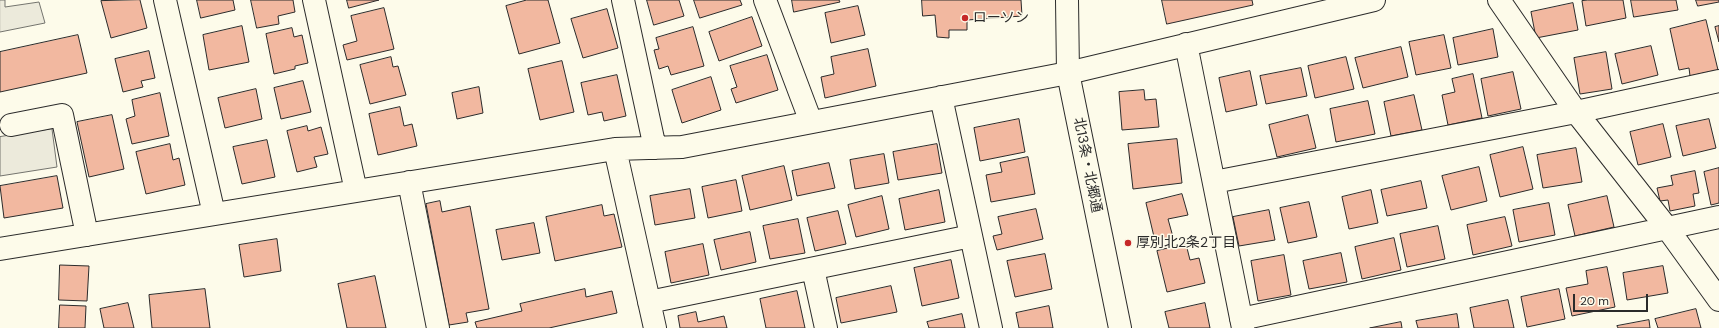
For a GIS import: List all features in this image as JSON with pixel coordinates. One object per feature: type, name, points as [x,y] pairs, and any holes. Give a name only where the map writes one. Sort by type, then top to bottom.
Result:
[{"type":"street","points":[[165,0],[214,214]]},
{"type":"street","points":[[314,0],[356,191]]},
{"type":"street","points":[[623,0],[655,148]]},
{"type":"street","points":[[765,0],[811,122]]},
{"type":"street","name":"北13条・北郷通","points":[[1067,0],[1068,72],[1120,328]]},
{"type":"street","points":[[0,249],[615,148],[682,148],[1068,72],[1374,0]]},
{"type":"street","points":[[1499,0],[1576,112],[1667,228],[1719,300]]},
{"type":"street","points":[[1186,44],[1242,323],[1719,217]]},
{"type":"street","points":[[1214,182],[1576,112],[1719,81]]},
{"type":"street","points":[[941,97],[991,328]]},
{"type":"street","points":[[11,125],[62,115],[87,235]]},
{"type":"street","points":[[615,148],[655,328]]},
{"type":"street","points":[[409,182],[438,328]]},
{"type":"street","points":[[649,302],[971,236]]},
{"type":"street","points":[[813,269],[826,328]]},
{"type":"shaded area","points":[[0,0],[5,0],[5,7],[39,2],[45,23],[0,32]]},
{"type":"shaded area","points":[[52,129],[57,167],[0,176],[0,137]]},
{"type":"building","points":[[140,0],[147,28],[111,38],[101,1]]},
{"type":"building","points":[[197,0],[233,0],[235,10],[201,18]]},
{"type":"building","points":[[251,0],[293,0],[295,12],[278,16],[279,24],[257,28]]},
{"type":"building","points":[[347,0],[379,0],[349,8]]},
{"type":"building","points":[[527,0],[548,0],[560,43],[519,54],[506,6]]},
{"type":"building","points":[[647,0],[679,0],[684,16],[654,25]]},
{"type":"building","points":[[694,0],[740,0],[742,5],[700,18]]},
{"type":"building","points":[[792,0],[839,0],[840,2],[794,12]]},
{"type":"building","name":"ローソン","points":[[922,0],[1021,0],[1022,16],[967,20],[967,30],[949,30],[949,38],[937,37],[935,15],[923,16]]},
{"type":"building","points":[[1162,0],[1252,0],[1253,5],[1167,24]]},
{"type":"building","points":[[1623,0],[1626,18],[1586,26],[1582,1]]},
{"type":"building","points":[[1631,0],[1676,0],[1678,10],[1634,17]]},
{"type":"building","points":[[1696,0],[1719,0],[1719,2],[1698,6]]},
{"type":"building","points":[[1573,3],[1578,30],[1536,38],[1531,12]]},
{"type":"building","points":[[858,6],[865,35],[831,43],[825,13]]},
{"type":"building","points":[[384,8],[394,49],[347,60],[343,45],[357,41],[351,16]]},
{"type":"building","points":[[607,9],[618,48],[583,58],[571,19]]},
{"type":"building","points":[[752,17],[762,46],[719,61],[709,32]]},
{"type":"building","points":[[1706,20],[1718,70],[1690,76],[1689,68],[1679,70],[1670,29]]},
{"type":"building","points":[[242,26],[249,62],[209,70],[203,35]]},
{"type":"building","points":[[1719,26],[1719,42],[1715,27]]},
{"type":"building","points":[[693,27],[704,66],[671,75],[668,66],[659,69],[654,50],[659,49],[656,38]]},
{"type":"building","points":[[292,28],[294,37],[302,35],[308,63],[295,66],[295,69],[274,74],[266,34]]},
{"type":"building","points":[[1493,29],[1498,57],[1458,65],[1453,38]]},
{"type":"building","points":[[78,35],[87,73],[0,92],[0,52]]},
{"type":"building","points":[[1444,35],[1451,68],[1416,75],[1409,42]]},
{"type":"building","points":[[1651,46],[1658,75],[1622,84],[1615,54]]},
{"type":"building","points":[[1401,47],[1408,77],[1363,88],[1355,58]]},
{"type":"building","points":[[868,49],[876,86],[825,98],[821,77],[834,74],[831,57]]},
{"type":"building","points":[[149,51],[155,78],[141,81],[143,87],[123,92],[115,59]]},
{"type":"building","points":[[1606,52],[1612,89],[1580,94],[1574,58]]},
{"type":"building","points":[[767,55],[778,90],[736,103],[731,89],[737,87],[730,66]]},
{"type":"building","points":[[391,57],[393,67],[398,66],[406,95],[370,104],[360,65]]},
{"type":"building","points":[[1346,57],[1354,89],[1315,98],[1308,66]]},
{"type":"building","points":[[562,61],[574,112],[540,120],[528,69]]},
{"type":"building","points":[[1301,68],[1307,96],[1266,104],[1260,76]]},
{"type":"building","points":[[1250,71],[1257,105],[1226,112],[1219,78]]},
{"type":"building","points":[[1513,72],[1521,109],[1488,116],[1481,79]]},
{"type":"building","points":[[1473,74],[1482,118],[1448,125],[1442,95],[1455,92],[1452,79]]},
{"type":"building","points":[[617,75],[626,116],[604,121],[602,112],[588,115],[581,83]]},
{"type":"building","points":[[711,77],[721,110],[682,123],[672,90]]},
{"type":"building","points":[[303,81],[311,112],[281,119],[274,88]]},
{"type":"building","points":[[479,87],[483,113],[457,119],[452,93]]},
{"type":"building","points":[[256,89],[262,119],[225,128],[218,98]]},
{"type":"building","points":[[1144,90],[1145,100],[1156,99],[1159,127],[1122,130],[1119,92]]},
{"type":"building","points":[[160,93],[169,136],[132,144],[126,119],[135,116],[132,100]]},
{"type":"building","points":[[1414,95],[1422,130],[1391,136],[1384,102]]},
{"type":"building","points":[[1368,101],[1375,134],[1336,142],[1330,109]]},
{"type":"building","points":[[400,107],[404,126],[412,124],[417,146],[378,155],[369,114]]},
{"type":"building","points":[[112,115],[124,169],[89,177],[77,122]]},
{"type":"building","points":[[1308,115],[1316,148],[1277,157],[1269,125]]},
{"type":"building","points":[[1019,119],[1025,152],[980,161],[974,128]]},
{"type":"building","points":[[1709,119],[1716,148],[1683,156],[1676,126]]},
{"type":"building","points":[[1663,124],[1671,157],[1638,165],[1630,132]]},
{"type":"building","points":[[307,126],[308,131],[321,127],[328,154],[314,157],[317,167],[297,172],[287,131]]},
{"type":"building","points":[[1177,139],[1182,183],[1133,189],[1128,144]]},
{"type":"building","points":[[267,140],[275,177],[242,184],[233,147]]},
{"type":"building","points":[[170,144],[173,160],[179,158],[185,185],[146,194],[136,152]]},
{"type":"building","points":[[937,144],[942,173],[898,180],[893,152]]},
{"type":"building","points":[[1523,147],[1533,189],[1500,197],[1490,155]]},
{"type":"building","points":[[1576,148],[1582,182],[1543,188],[1537,155]]},
{"type":"building","points":[[884,154],[889,183],[855,189],[850,160]]},
{"type":"building","points":[[1028,157],[1035,194],[991,202],[986,175],[1002,172],[1000,163]]},
{"type":"building","points":[[829,163],[835,188],[797,196],[792,171]]},
{"type":"building","points":[[784,166],[792,200],[750,210],[742,176]]},
{"type":"building","points":[[1479,167],[1487,201],[1451,210],[1442,176]]},
{"type":"building","points":[[1719,168],[1719,203],[1711,205],[1704,172]]},
{"type":"building","points":[[1695,171],[1699,193],[1693,194],[1695,206],[1670,211],[1668,200],[1660,201],[1657,188],[1673,185],[1671,176]]},
{"type":"building","points":[[57,176],[63,208],[4,218],[0,186]]},
{"type":"building","points":[[736,180],[742,211],[708,218],[702,187]]},
{"type":"building","points":[[1421,181],[1427,208],[1387,216],[1381,190]]},
{"type":"building","points":[[690,189],[695,218],[655,225],[650,196]]},
{"type":"building","points":[[939,190],[945,222],[905,230],[899,199]]},
{"type":"building","points":[[1371,190],[1378,223],[1349,229],[1342,197]]},
{"type":"building","points":[[1182,194],[1188,215],[1168,219],[1173,237],[1155,241],[1146,203]]},
{"type":"building","points":[[882,196],[889,229],[856,237],[848,205]]},
{"type":"building","points":[[1607,196],[1614,227],[1575,236],[1568,205]]},
{"type":"building","points":[[440,201],[442,212],[470,206],[489,309],[466,313],[468,322],[449,325],[426,204]]},
{"type":"building","points":[[1309,202],[1317,237],[1288,243],[1280,208]]},
{"type":"building","points":[[1549,203],[1555,235],[1519,242],[1513,210]]},
{"type":"building","points":[[602,205],[604,216],[614,214],[622,247],[555,261],[546,217]]},
{"type":"building","points":[[1036,209],[1043,239],[997,250],[993,236],[1002,234],[998,217]]},
{"type":"building","points":[[1269,210],[1275,240],[1239,246],[1233,217]]},
{"type":"building","points":[[838,211],[846,244],[815,251],[807,218]]},
{"type":"building","points":[[1505,217],[1512,246],[1473,255],[1467,225]]},
{"type":"building","points":[[798,219],[805,253],[770,259],[763,226]]},
{"type":"building","points":[[534,223],[540,253],[502,260],[496,230]]},
{"type":"building","points":[[1438,226],[1445,259],[1407,267],[1400,234]]},
{"type":"building","points":[[750,232],[756,262],[721,270],[714,240]]},
{"type":"building","points":[[1394,238],[1401,270],[1362,279],[1355,247]]},
{"type":"building","points":[[277,239],[281,271],[244,277],[239,245]]},
{"type":"building","points":[[703,244],[709,275],[671,283],[665,252]]},
{"type":"building","points":[[1186,244],[1190,260],[1199,258],[1205,283],[1167,292],[1157,251]]},
{"type":"building","points":[[1341,253],[1347,282],[1309,289],[1303,261]]},
{"type":"building","points":[[1045,254],[1052,289],[1015,297],[1007,261]]},
{"type":"building","points":[[1284,255],[1291,295],[1258,301],[1251,261]]},
{"type":"building","points":[[951,260],[959,298],[922,306],[914,268]]},
{"type":"building","points":[[60,265],[89,266],[87,301],[59,300]]},
{"type":"building","points":[[1663,266],[1668,293],[1627,300],[1623,273]]},
{"type":"building","points":[[1607,267],[1615,307],[1572,316],[1566,288],[1588,284],[1586,271]]},
{"type":"building","points":[[375,276],[386,328],[347,328],[338,284]]},
{"type":"building","points":[[891,286],[897,312],[841,323],[836,298]]},
{"type":"building","points":[[205,289],[210,328],[152,328],[149,295]]},
{"type":"building","points":[[585,289],[586,297],[612,291],[617,313],[549,328],[477,328],[475,322],[522,311],[520,304]]},
{"type":"building","points":[[1559,289],[1565,319],[1527,327],[1521,297]]},
{"type":"building","points":[[797,291],[805,328],[766,328],[760,299]]},
{"type":"building","points":[[1508,300],[1514,328],[1474,328],[1470,308]]},
{"type":"building","points":[[128,303],[134,328],[104,328],[100,309]]},
{"type":"building","points":[[1205,303],[1210,328],[1169,328],[1165,312]]},
{"type":"building","points":[[60,305],[86,306],[85,328],[59,328]]},
{"type":"building","points":[[1049,306],[1053,328],[1019,328],[1016,313]]},
{"type":"building","points":[[1696,309],[1701,328],[1658,328],[1655,319]]},
{"type":"building","points":[[696,312],[698,322],[724,316],[727,328],[680,328],[678,316]]},
{"type":"building","points":[[962,314],[965,328],[929,328],[927,322]]},
{"type":"building","points":[[1457,314],[1459,328],[1418,328],[1416,321]]},
{"type":"building","points":[[1649,320],[1650,328],[1618,328],[1617,326]]},
{"type":"building","points":[[1401,322],[1402,328],[1370,328]]},
{"type":"place","name":"ローソン","points":[[965,18]]},
{"type":"place","name":"厚別北2条2丁目","points":[[1128,243]]}]
